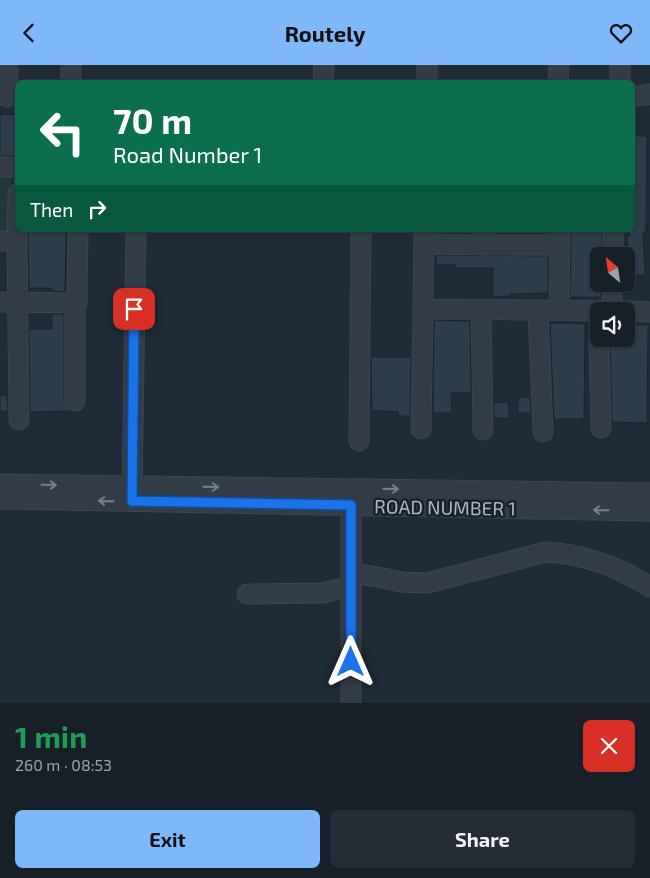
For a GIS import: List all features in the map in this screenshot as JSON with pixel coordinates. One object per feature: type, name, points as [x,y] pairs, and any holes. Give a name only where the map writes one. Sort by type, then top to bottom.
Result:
[{"type":"street","points":[[8,65],[8,97]]},
{"type":"street","points":[[71,65],[71,80]]},
{"type":"street","points":[[324,65],[324,80]]},
{"type":"street","points":[[427,65],[427,80]]},
{"type":"street","points":[[558,80],[559,65]]},
{"type":"street","points":[[620,65],[620,80]]},
{"type":"street","points":[[635,96],[650,94]]},
{"type":"street","points":[[0,167],[15,167]]},
{"type":"street","points":[[15,207],[8,241],[9,302],[19,420]]},
{"type":"street","points":[[76,401],[75,303],[77,303],[78,232]]},
{"type":"street","points":[[132,493],[136,232]]},
{"type":"street","points":[[359,441],[361,232]]},
{"type":"street","points":[[613,232],[613,247]]},
{"type":"street","points":[[421,429],[424,237],[560,237],[559,309]]},
{"type":"street","points":[[9,302],[75,303]]},
{"type":"street","points":[[423,309],[590,311]]},
{"type":"street","points":[[481,309],[482,430]]},
{"type":"street","points":[[538,310],[543,432]]},
{"type":"street","points":[[635,311],[650,312]]},
{"type":"street","points":[[599,347],[601,428]]},
{"type":"street","name":"ROAD NUMBER 1","points":[[0,484],[132,493],[351,497],[650,511]]},
{"type":"street","name":"ROAD NUMBER 1","points":[[0,499],[132,493]]},
{"type":"street","name":"ROAD NUMBER 1","points":[[351,497],[650,493]]},
{"type":"street","points":[[351,497],[351,703]]},
{"type":"street","points":[[247,593],[323,593],[351,579],[427,583],[546,552],[563,553],[613,567],[650,587]]},
{"type":"green space","points":[[0,177],[11,177],[11,235],[0,235]]},
{"type":"green space","points":[[490,232],[549,232],[549,238],[490,239]]},
{"type":"building","points":[[0,114],[15,115],[15,156],[0,156]]},
{"type":"building","points":[[635,136],[647,136],[646,232],[643,232],[645,275],[635,275],[635,247],[628,247],[627,236],[629,236],[629,232],[635,232]]},
{"type":"building","points":[[28,232],[66,232],[65,292],[52,291],[52,288],[29,288]]},
{"type":"building","points":[[571,232],[602,232],[602,247],[590,247],[590,293],[601,293],[601,297],[570,297]]},
{"type":"building","points":[[436,255],[548,256],[548,293],[510,294],[511,296],[493,297],[493,268],[455,268],[455,265],[436,264]]},
{"type":"building","points":[[52,314],[64,314],[64,401],[70,411],[30,412],[29,329],[52,329]]},
{"type":"building","points":[[434,320],[470,321],[471,393],[451,393],[452,413],[433,413]]},
{"type":"building","points":[[550,323],[585,324],[584,419],[554,419]]},
{"type":"building","points":[[635,325],[648,325],[647,423],[612,422],[610,347],[635,347]]},
{"type":"building","points":[[371,357],[411,357],[410,416],[398,416],[398,412],[372,410]]},
{"type":"building","points":[[0,395],[7,396],[8,411],[0,411]]},
{"type":"building","points":[[530,397],[531,413],[518,413],[518,398]]},
{"type":"building","points":[[508,402],[509,418],[494,418],[494,403]]},
{"type":"route","points":[[134,309],[132,501],[351,505],[351,662]]}]
